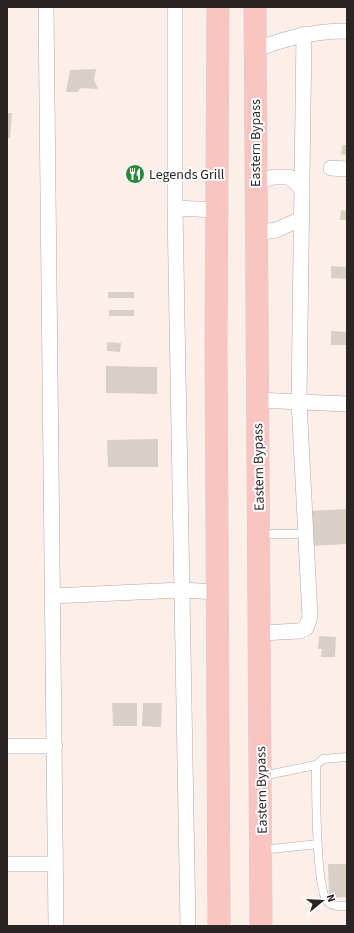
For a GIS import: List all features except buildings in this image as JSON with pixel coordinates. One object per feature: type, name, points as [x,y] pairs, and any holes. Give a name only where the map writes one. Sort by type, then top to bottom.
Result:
[{"type":"main road","points":[[218,7],[217,210],[219,926]]},
{"type":"main road","name":"Eastern Bypass","points":[[255,7],[255,182],[262,850],[261,926]]},
{"type":"street","points":[[46,7],[56,926]]},
{"type":"street","points":[[175,7],[175,208],[188,926]]},
{"type":"street","points":[[254,50],[304,34],[347,31]]},
{"type":"street","points":[[260,633],[299,631],[306,628],[310,617],[299,401],[304,34]]},
{"type":"street","points":[[331,168],[347,169]]},
{"type":"street","points":[[255,182],[274,177],[289,177],[302,188]]},
{"type":"street","points":[[175,208],[217,210]]},
{"type":"street","points":[[256,233],[276,230],[301,219]]},
{"type":"street","points":[[257,400],[347,404]]},
{"type":"street","points":[[52,596],[181,590],[218,592]]},
{"type":"street","points":[[7,746],[55,746]]},
{"type":"street","points":[[7,864],[55,864]]},
{"type":"lane","points":[[258,534],[305,534]]},
{"type":"lane","points":[[261,776],[316,765],[323,759],[347,757]]},
{"type":"lane","points":[[316,765],[318,844],[322,891],[327,901],[334,906],[347,906]]},
{"type":"lane","points":[[262,850],[318,844]]},
{"type":"place","name":"Legends Grill","points":[[135,174]]}]
